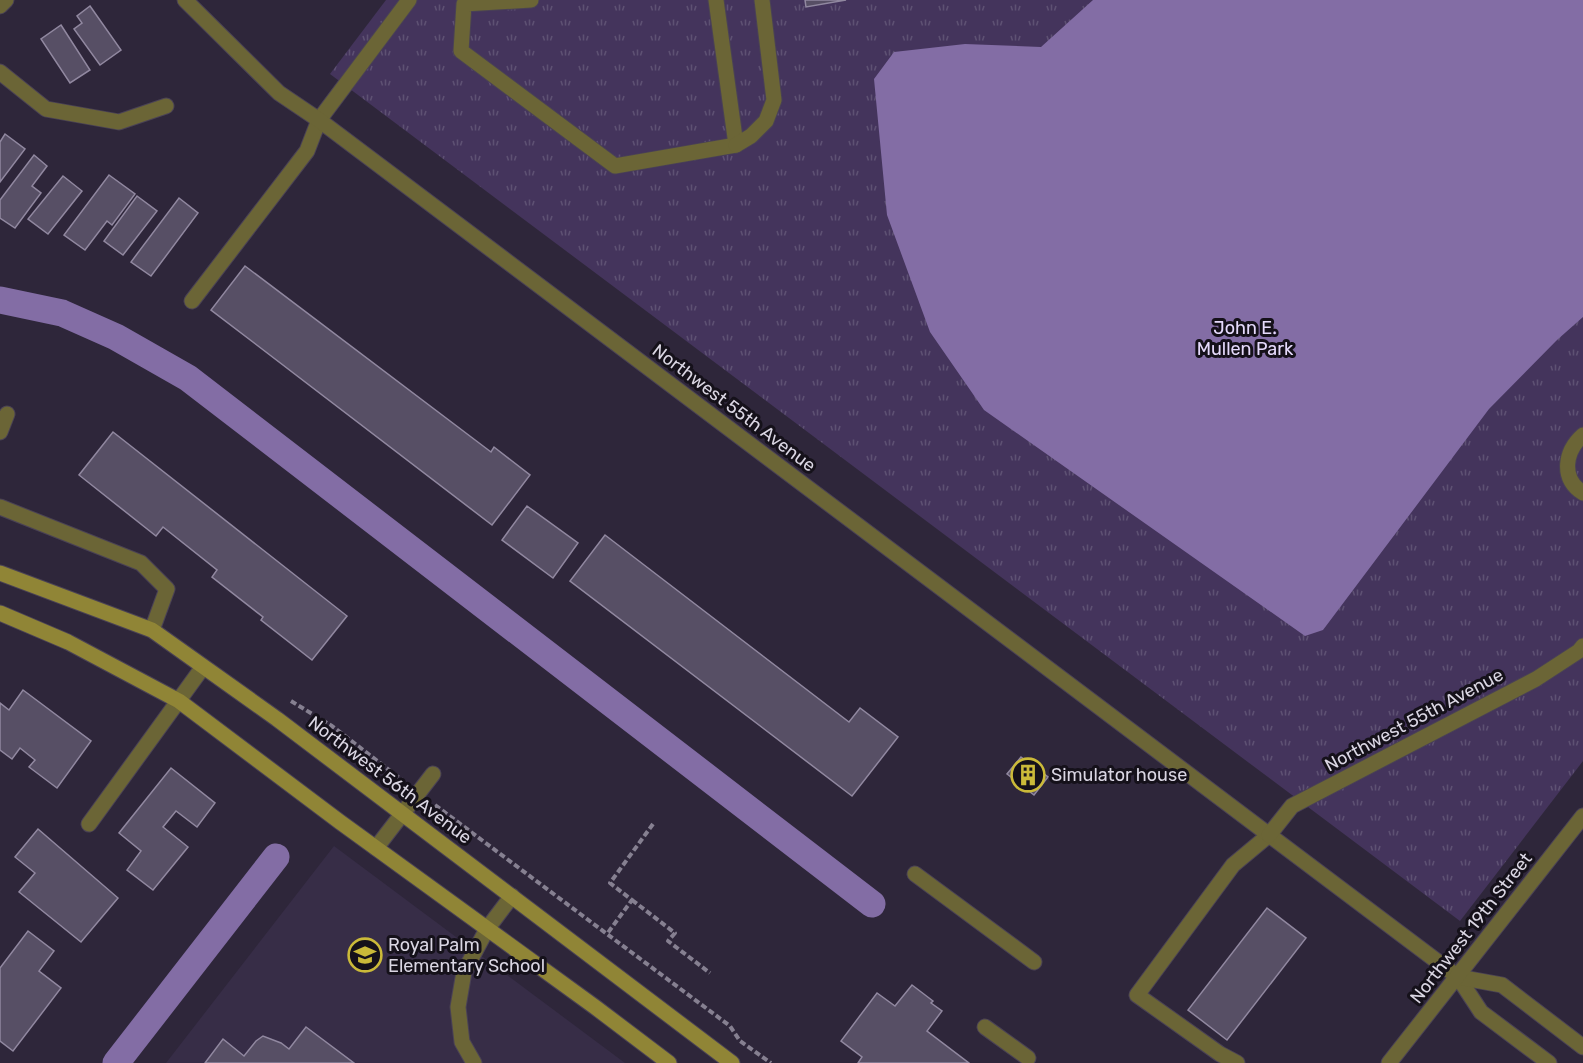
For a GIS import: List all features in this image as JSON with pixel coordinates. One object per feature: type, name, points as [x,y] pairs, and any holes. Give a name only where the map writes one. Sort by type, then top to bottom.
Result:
[{"type":"street","points":[[0,6],[6,0]]},
{"type":"street","name":"Northwest 55th Avenue","points":[[185,0],[279,93],[319,120],[1458,977],[1481,1012],[1549,1063]]},
{"type":"street","points":[[192,301],[307,151],[319,120],[409,0]]},
{"type":"street","points":[[531,0],[464,4],[461,51],[615,166],[736,145],[751,136],[766,121],[774,100],[762,0]]},
{"type":"street","points":[[716,0],[736,145]]},
{"type":"street","points":[[0,72],[46,110],[119,122],[166,106]]},
{"type":"street","points":[[0,432],[7,414]]},
{"type":"street","points":[[1583,435],[1570,451],[1566,464],[1570,477],[1578,490],[1583,493]]},
{"type":"street","points":[[0,507],[141,563],[167,589],[152,630]]},
{"type":"street","name":"Northwest 56th Avenue","points":[[0,573],[152,630],[277,718],[732,1063]]},
{"type":"street","points":[[0,613],[68,642],[179,701],[669,1063]]},
{"type":"street","name":"Northwest 55th Avenue","points":[[1269,835],[1292,806],[1536,679],[1583,646]]},
{"type":"street","points":[[89,824],[203,667]]},
{"type":"street","points":[[376,848],[433,774]]},
{"type":"street","name":"Northwest 19th Street","points":[[1389,1063],[1583,816]]},
{"type":"street","points":[[1237,1063],[1220,1054],[1137,995],[1233,865],[1269,835]]},
{"type":"street","points":[[915,874],[1034,962]]},
{"type":"street","points":[[474,1063],[462,1042],[458,1007],[464,972],[488,929],[512,896]]},
{"type":"street","name":"Northwest 55th Avenue","points":[[1458,977],[1502,985],[1583,1047]]},
{"type":"street","points":[[986,1027],[1028,1058]]},
{"type":"path","points":[[653,824],[610,883],[675,933],[668,941],[710,973]]},
{"type":"path","points":[[632,900],[607,934],[730,1026],[740,1041],[771,1063]]},
{"type":"shaded area","points":[[1093,0],[1583,0],[1583,317],[1489,409],[1323,630],[1305,636],[984,410],[930,332],[887,215],[874,79],[894,52],[965,44],[1041,47]]},
{"type":"shaded area","name":"Royal Palm Elementary School","points":[[334,846],[625,1063],[166,1063]]},
{"type":"green space","name":"John E. Mullen Park","points":[[386,0],[1583,0],[1583,761],[1460,921],[330,74]]},
{"type":"building","points":[[805,0],[846,0],[806,7]]},
{"type":"building","points":[[90,6],[121,50],[100,65],[74,29],[82,23],[77,16]]},
{"type":"building","points":[[61,25],[90,70],[70,83],[41,39]]},
{"type":"building","points":[[5,134],[25,149],[0,182],[0,142]]},
{"type":"building","points":[[34,155],[47,166],[32,186],[41,193],[15,228],[0,218],[0,200]]},
{"type":"building","points":[[109,175],[135,194],[112,225],[107,221],[85,250],[64,235]]},
{"type":"building","points":[[63,176],[82,191],[48,234],[28,219]]},
{"type":"building","points":[[137,196],[157,211],[123,255],[104,241]]},
{"type":"building","points":[[179,198],[198,213],[151,276],[131,262]]},
{"type":"building","points":[[245,266],[491,452],[494,447],[530,475],[492,525],[211,310]]},
{"type":"building","points":[[113,432],[347,616],[312,660],[212,577],[217,570],[163,527],[156,536],[79,475]]},
{"type":"building","points":[[527,506],[578,543],[553,578],[502,540]]},
{"type":"building","points":[[605,535],[849,722],[860,708],[898,737],[852,796],[570,581]]},
{"type":"building","points":[[23,690],[91,741],[57,788],[29,767],[35,760],[20,748],[12,759],[0,750],[0,703],[9,710]]},
{"type":"building","name":"Simulator house","points":[[1021,757],[1048,777],[1034,795],[1007,774]]},
{"type":"building","points":[[171,768],[215,803],[197,827],[176,811],[163,827],[188,847],[153,890],[127,870],[141,851],[119,833]]},
{"type":"building","points":[[38,829],[118,898],[81,942],[19,892],[35,873],[15,857]]},
{"type":"building","points":[[1267,908],[1306,938],[1227,1040],[1188,1010]]},
{"type":"building","points":[[28,931],[54,951],[39,971],[61,988],[13,1051],[0,1041],[0,968]]},
{"type":"building","points":[[912,985],[942,1011],[927,1031],[969,1063],[858,1063],[862,1057],[841,1041],[877,993],[895,1006]]},
{"type":"building","points":[[306,1027],[354,1063],[205,1063],[223,1039],[244,1056],[263,1036],[289,1049]]},
{"type":"waterway","points":[[0,300],[62,313],[116,337],[188,378],[872,904]]},
{"type":"waterway","points":[[116,1063],[276,857]]},
{"type":"place","name":"Simulator house","points":[[1028,775]]},
{"type":"place","name":"Royal Palm Elementary School","points":[[365,955]]}]
